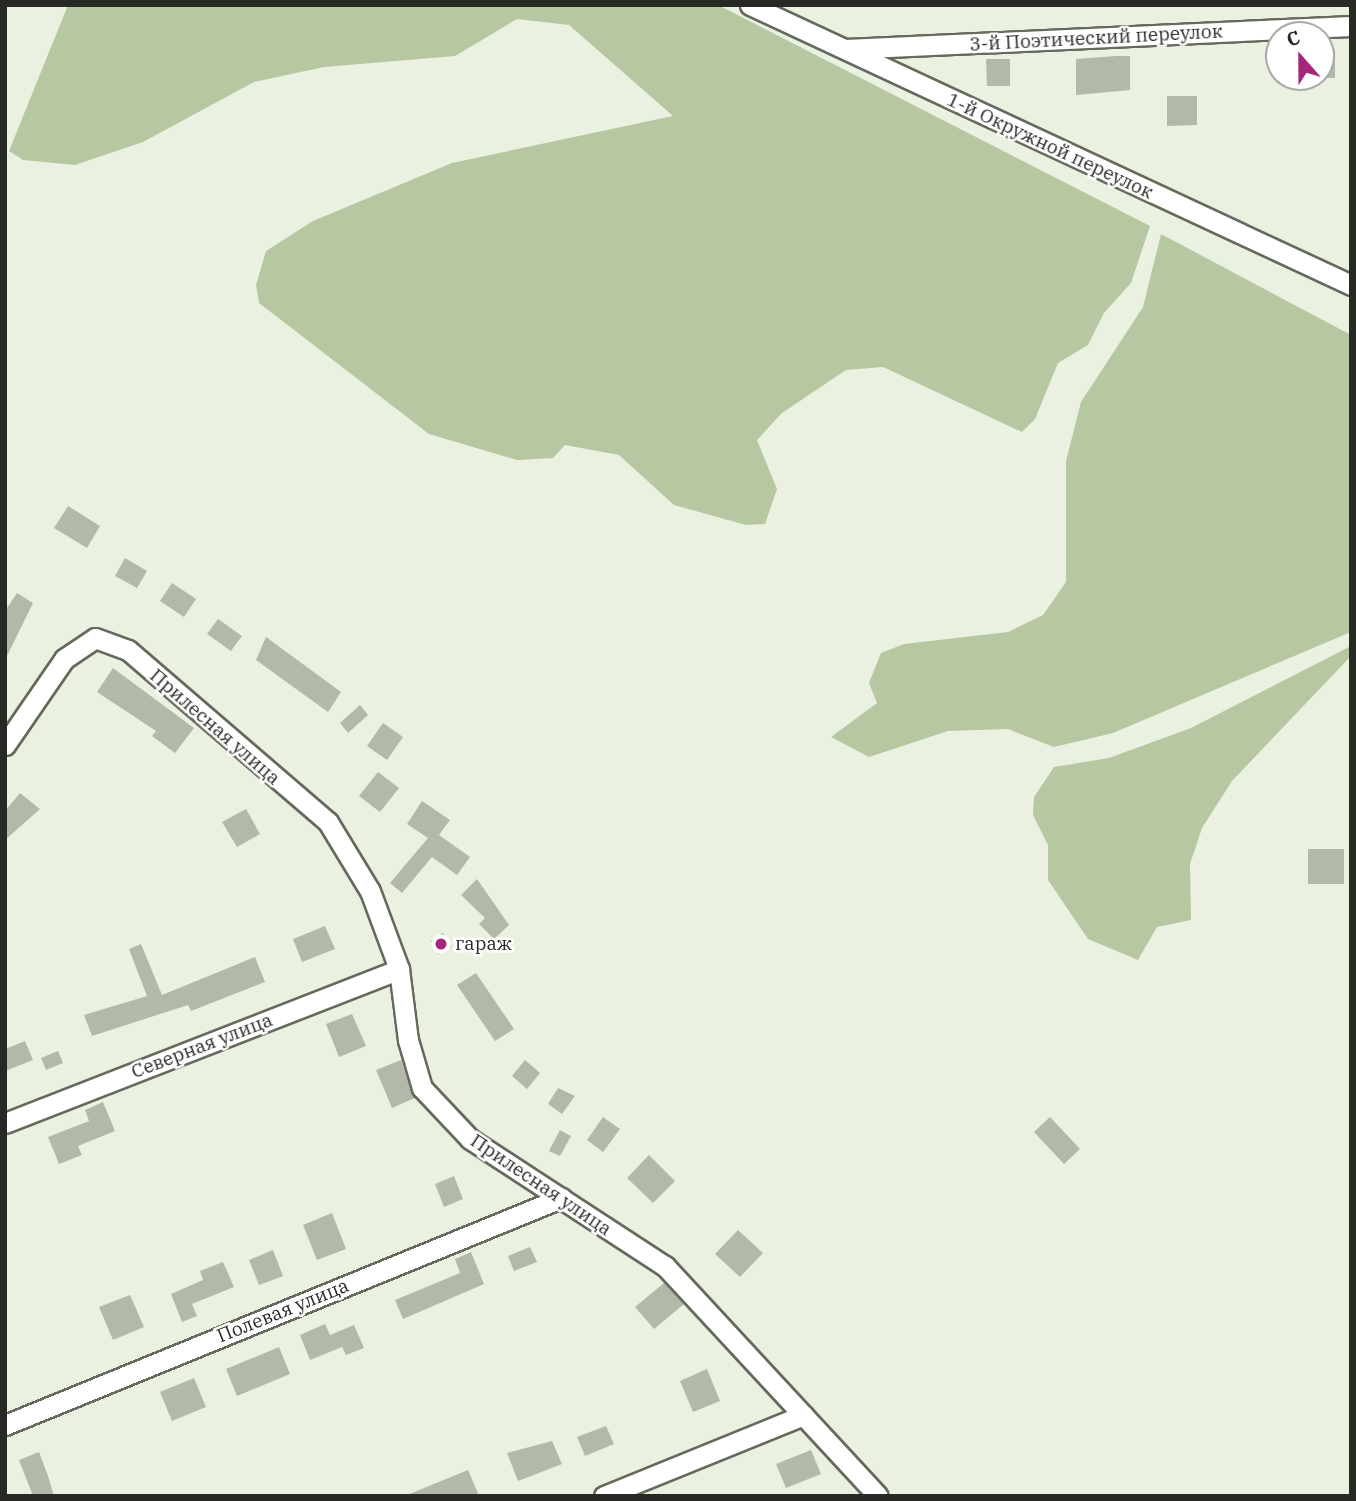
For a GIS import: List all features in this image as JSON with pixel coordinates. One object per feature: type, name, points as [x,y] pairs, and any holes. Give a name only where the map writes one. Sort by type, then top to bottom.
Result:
[{"type":"street","name":"1-й Окружной переулок","points":[[750,5],[1351,285]]},
{"type":"street","name":"3-й Поэтический переулок","points":[[841,49],[1351,26]]},
{"type":"street","name":"Прилесная улица","points":[[5,745],[64,659],[95,638],[128,650],[328,822],[370,891],[399,969],[408,1040],[422,1088],[470,1139],[665,1266],[878,1496]]},
{"type":"street","name":"Северная улица","points":[[5,1123],[399,969]]},
{"type":"street","name":"Полевая улица","points":[[5,1425],[561,1198]]},
{"type":"street","points":[[604,1496],[803,1415]]},
{"type":"green space","points":[[68,5],[718,5],[1150,226],[1131,283],[1104,313],[1088,345],[1058,363],[1035,419],[1022,432],[883,367],[846,370],[782,413],[757,440],[777,489],[765,524],[746,525],[674,505],[619,455],[565,445],[553,458],[517,460],[429,434],[259,303],[256,285],[266,251],[313,221],[452,163],[673,116],[569,25],[517,19],[455,56],[324,67],[254,82],[143,142],[75,165],[23,160],[9,151]]},
{"type":"green space","points":[[1161,234],[1351,335],[1351,632],[1113,733],[1054,747],[1008,729],[948,731],[869,757],[831,737],[877,703],[869,683],[881,653],[904,644],[1008,632],[1043,615],[1066,582],[1066,461],[1081,402],[1143,307]]},
{"type":"green space","points":[[1351,646],[1351,656],[1232,781],[1202,828],[1190,864],[1191,920],[1157,927],[1138,960],[1088,939],[1048,880],[1048,845],[1033,815],[1034,797],[1054,767],[1109,758],[1191,728]]},
{"type":"building","points":[[1130,56],[1130,90],[1076,95],[1076,59]]},
{"type":"building","points":[[986,59],[1010,59],[1010,86],[987,86]]},
{"type":"building","points":[[1167,96],[1197,96],[1197,125],[1167,126]]},
{"type":"building","points":[[68,506],[100,526],[87,548],[54,528]]},
{"type":"building","points":[[125,558],[147,571],[137,588],[115,576]]},
{"type":"building","points":[[172,583],[196,599],[184,617],[160,601]]},
{"type":"building","points":[[17,593],[33,603],[5,660],[5,611]]},
{"type":"building","points":[[218,619],[242,636],[231,651],[207,634]]},
{"type":"building","points":[[266,637],[341,692],[328,712],[256,660]]},
{"type":"building","points":[[113,668],[194,728],[175,753],[152,736],[156,731],[97,692]]},
{"type":"building","points":[[360,705],[368,715],[348,733],[340,723]]},
{"type":"building","points":[[383,723],[403,737],[387,760],[367,746]]},
{"type":"building","points":[[378,772],[399,788],[380,812],[359,796]]},
{"type":"building","points":[[20,793],[40,809],[5,840],[5,811]]},
{"type":"building","points":[[422,801],[450,820],[439,835],[470,857],[457,875],[432,857],[402,893],[390,883],[428,838],[407,824]]},
{"type":"building","points":[[246,809],[260,834],[237,847],[222,822]]},
{"type":"building","points":[[1308,849],[1344,849],[1344,884],[1308,884]]},
{"type":"building","points":[[477,879],[509,925],[494,939],[479,924],[485,918],[461,895]]},
{"type":"building","points":[[325,926],[335,949],[302,962],[293,939]]},
{"type":"building","name":"гараж","points":[[443,933],[451,947],[439,954],[431,941]]},
{"type":"building","points":[[141,944],[162,995],[255,957],[265,982],[191,1011],[188,1005],[92,1036],[84,1015],[147,996],[129,949]]},
{"type":"building","points":[[476,973],[514,1029],[495,1041],[457,985]]},
{"type":"building","points":[[352,1014],[366,1046],[339,1057],[326,1024]]},
{"type":"building","points":[[25,1041],[33,1060],[5,1071],[5,1049]]},
{"type":"building","points":[[58,1051],[63,1063],[46,1070],[41,1058]]},
{"type":"building","points":[[401,1060],[415,1098],[392,1108],[376,1070]]},
{"type":"building","points":[[525,1060],[540,1073],[527,1089],[512,1076]]},
{"type":"building","points":[[558,1088],[575,1096],[562,1114],[548,1104]]},
{"type":"building","points":[[103,1102],[115,1131],[78,1146],[82,1155],[59,1164],[48,1137],[89,1121],[85,1110]]},
{"type":"building","points":[[603,1117],[620,1129],[603,1152],[587,1140]]},
{"type":"building","points":[[1050,1117],[1080,1149],[1064,1164],[1034,1132]]},
{"type":"building","points":[[560,1130],[571,1136],[560,1156],[549,1151]]},
{"type":"building","points":[[649,1155],[675,1181],[653,1203],[627,1178]]},
{"type":"building","points":[[454,1176],[463,1199],[444,1207],[435,1184]]},
{"type":"building","points":[[332,1213],[346,1249],[317,1260],[303,1225]]},
{"type":"building","points":[[738,1230],[763,1253],[740,1277],[715,1254]]},
{"type":"building","points":[[530,1247],[537,1262],[514,1271],[508,1256]]},
{"type":"building","points":[[273,1250],[283,1276],[259,1285],[249,1260]]},
{"type":"building","points":[[471,1252],[484,1284],[403,1319],[395,1300],[460,1273],[455,1259]]},
{"type":"building","points":[[223,1262],[234,1287],[192,1304],[197,1316],[182,1322],[171,1294],[203,1280],[200,1271]]},
{"type":"building","points":[[664,1283],[684,1304],[654,1329],[635,1307]]},
{"type":"building","points":[[130,1295],[144,1327],[113,1340],[99,1307]]},
{"type":"building","points":[[325,1324],[330,1335],[354,1325],[364,1348],[346,1355],[342,1347],[310,1360],[300,1335]]},
{"type":"building","points":[[279,1347],[290,1374],[237,1396],[226,1369]]},
{"type":"building","points":[[707,1369],[720,1401],[693,1412],[680,1381]]},
{"type":"building","points":[[194,1378],[206,1407],[172,1421],[160,1392]]},
{"type":"building","points":[[606,1426],[614,1444],[585,1456],[577,1437]]},
{"type":"building","points":[[552,1441],[562,1464],[518,1481],[507,1453]]},
{"type":"building","points":[[811,1450],[821,1474],[786,1488],[776,1464]]},
{"type":"building","points":[[39,1452],[54,1496],[33,1496],[19,1460]]},
{"type":"building","points":[[468,1470],[479,1496],[407,1495]]},
{"type":"place","name":"гараж","points":[[441,944]]}]
